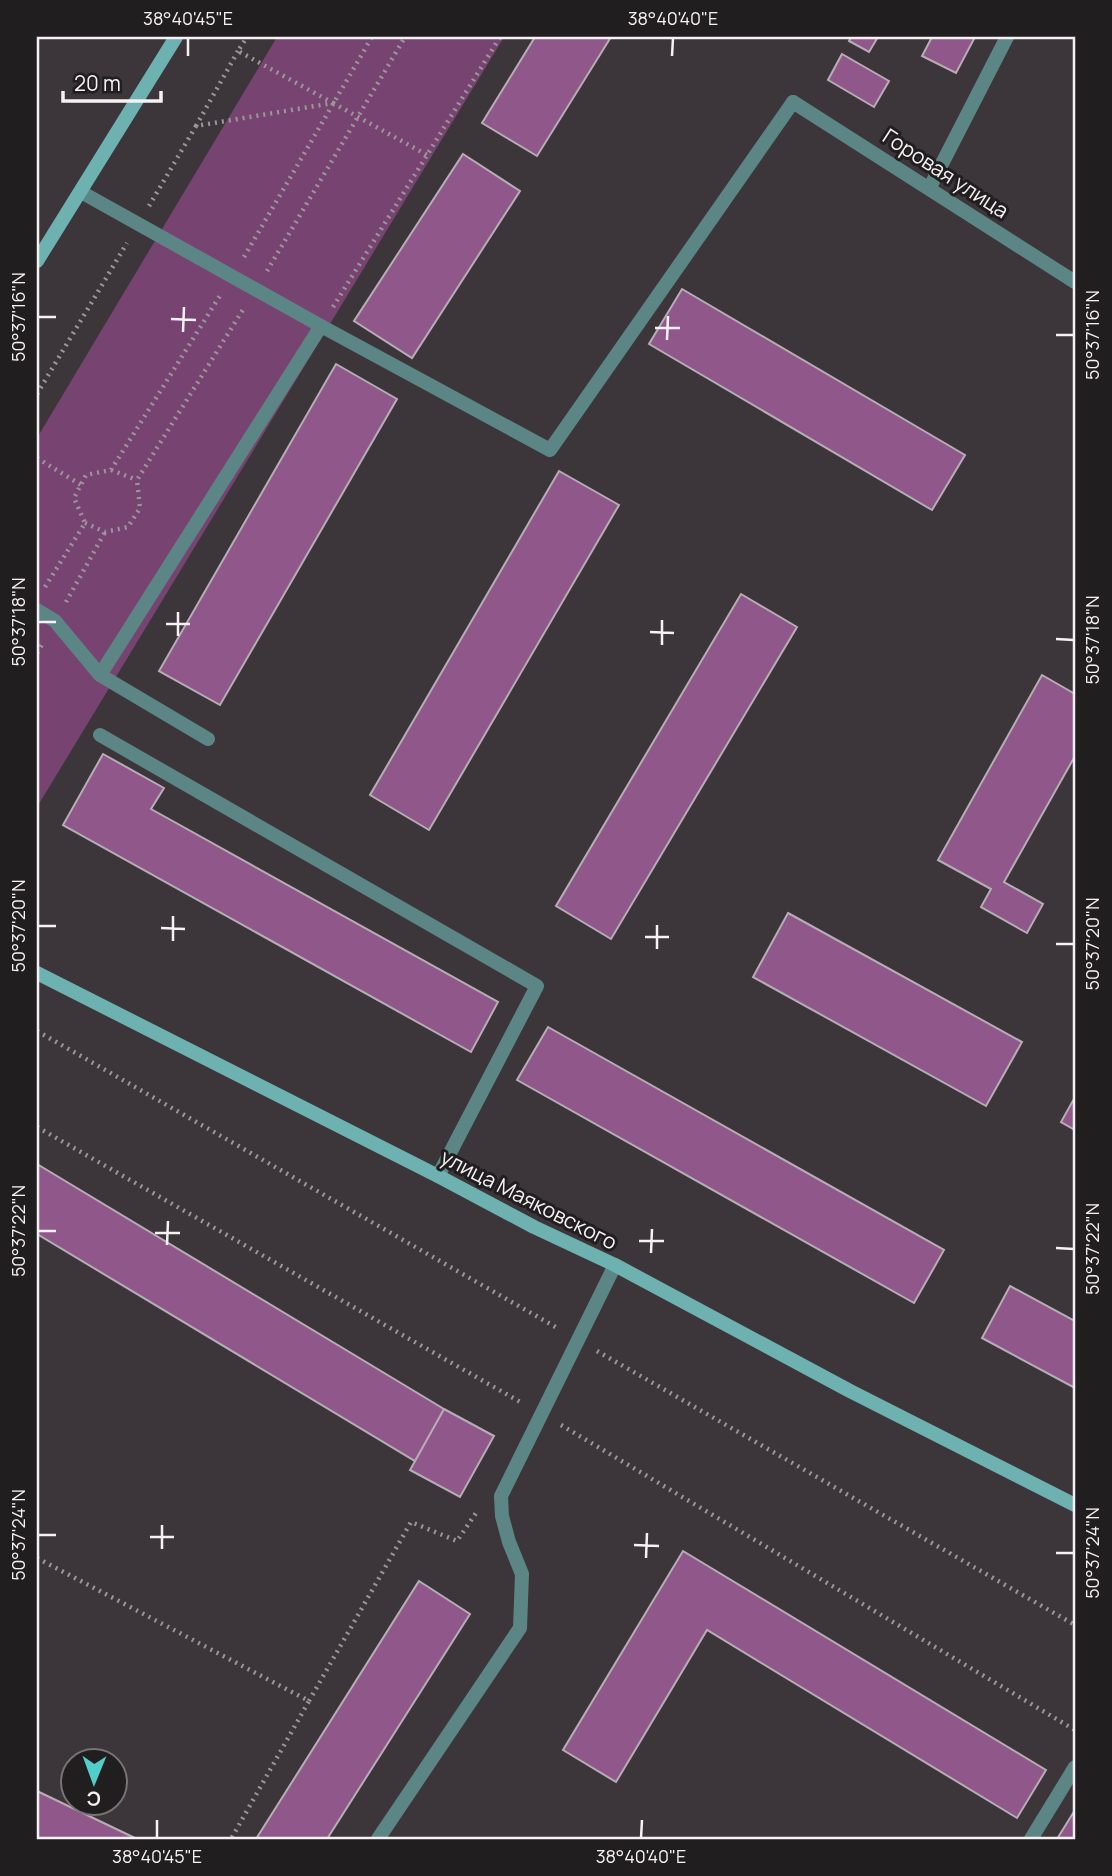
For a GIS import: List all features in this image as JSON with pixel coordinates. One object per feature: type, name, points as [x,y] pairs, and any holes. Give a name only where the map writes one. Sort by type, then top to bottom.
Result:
[{"type":"street","points":[[37,261],[176,37]]},
{"type":"street","points":[[930,187],[1007,37]]},
{"type":"street","name":"Горовая улица","points":[[321,326],[550,450],[793,102],[1075,282]]},
{"type":"street","points":[[81,192],[321,326],[100,676]]},
{"type":"street","points":[[37,610],[55,621],[100,676],[208,739]]},
{"type":"street","points":[[100,735],[537,986],[438,1176]]},
{"type":"street","name":"улица Маяковского","points":[[37,973],[534,1227],[615,1265],[839,1385],[1075,1505]]},
{"type":"street","points":[[378,1839],[520,1628],[522,1574],[502,1516],[501,1496],[615,1265]]},
{"type":"street","points":[[1031,1839],[1075,1768]]},
{"type":"path","points":[[37,394],[247,37]]},
{"type":"path","points":[[111,470],[232,276],[372,37]]},
{"type":"path","points":[[137,480],[111,470],[86,475],[74,498],[85,523],[105,532],[128,527],[140,508],[137,480],[256,290],[405,37]]},
{"type":"path","points":[[321,326],[500,37]]},
{"type":"path","points":[[238,51],[427,155]]},
{"type":"path","points":[[197,126],[333,103]]},
{"type":"path","points":[[37,458],[81,485]]},
{"type":"path","points":[[44,589],[85,523]]},
{"type":"path","points":[[37,653],[105,532]]},
{"type":"path","points":[[37,1127],[541,1414],[1075,1730]]},
{"type":"path","points":[[231,1839],[411,1522],[457,1541],[480,1506]]},
{"type":"path","points":[[37,1558],[310,1701]]},
{"type":"shaded area","points":[[277,37],[504,37],[37,807],[37,438]]},
{"type":"building","points":[[535,37],[611,37],[537,156],[482,123]]},
{"type":"building","points":[[851,37],[878,37],[869,52],[849,41]]},
{"type":"building","points":[[932,37],[975,37],[956,73],[922,56]]},
{"type":"building","points":[[842,54],[889,81],[874,107],[828,80]]},
{"type":"building","points":[[463,154],[520,191],[412,358],[354,321]]},
{"type":"building","points":[[682,289],[965,455],[932,510],[649,344]]},
{"type":"building","points":[[336,364],[397,399],[220,705],[159,671]]},
{"type":"building","points":[[559,471],[619,505],[429,830],[370,795]]},
{"type":"building","points":[[741,594],[797,627],[611,939],[556,906]]},
{"type":"building","points":[[1042,675],[1075,694],[1075,756],[1004,882],[1043,904],[1027,933],[981,907],[991,889],[938,860]]},
{"type":"building","points":[[103,754],[164,788],[151,809],[498,1002],[471,1052],[63,825]]},
{"type":"building","points":[[788,913],[1022,1042],[986,1106],[753,977]]},
{"type":"building","points":[[548,1027],[944,1250],[914,1303],[517,1080]]},
{"type":"building","points":[[1075,1097],[1075,1130],[1061,1122]]},
{"type":"building","points":[[37,1164],[444,1409],[415,1461],[37,1234]]},
{"type":"building","points":[[1010,1286],[1075,1321],[1075,1388],[982,1338]]},
{"type":"building","points":[[444,1409],[494,1436],[460,1497],[410,1470]]},
{"type":"building","points":[[683,1551],[1046,1770],[1017,1818],[707,1630],[616,1782],[563,1750]]},
{"type":"building","points":[[419,1581],[470,1614],[327,1839],[256,1839]]},
{"type":"building","points":[[37,1791],[60,1802],[60,1816],[89,1816],[137,1839],[37,1839]]},
{"type":"building","points":[[1075,1810],[1075,1839],[1057,1839]]}]
